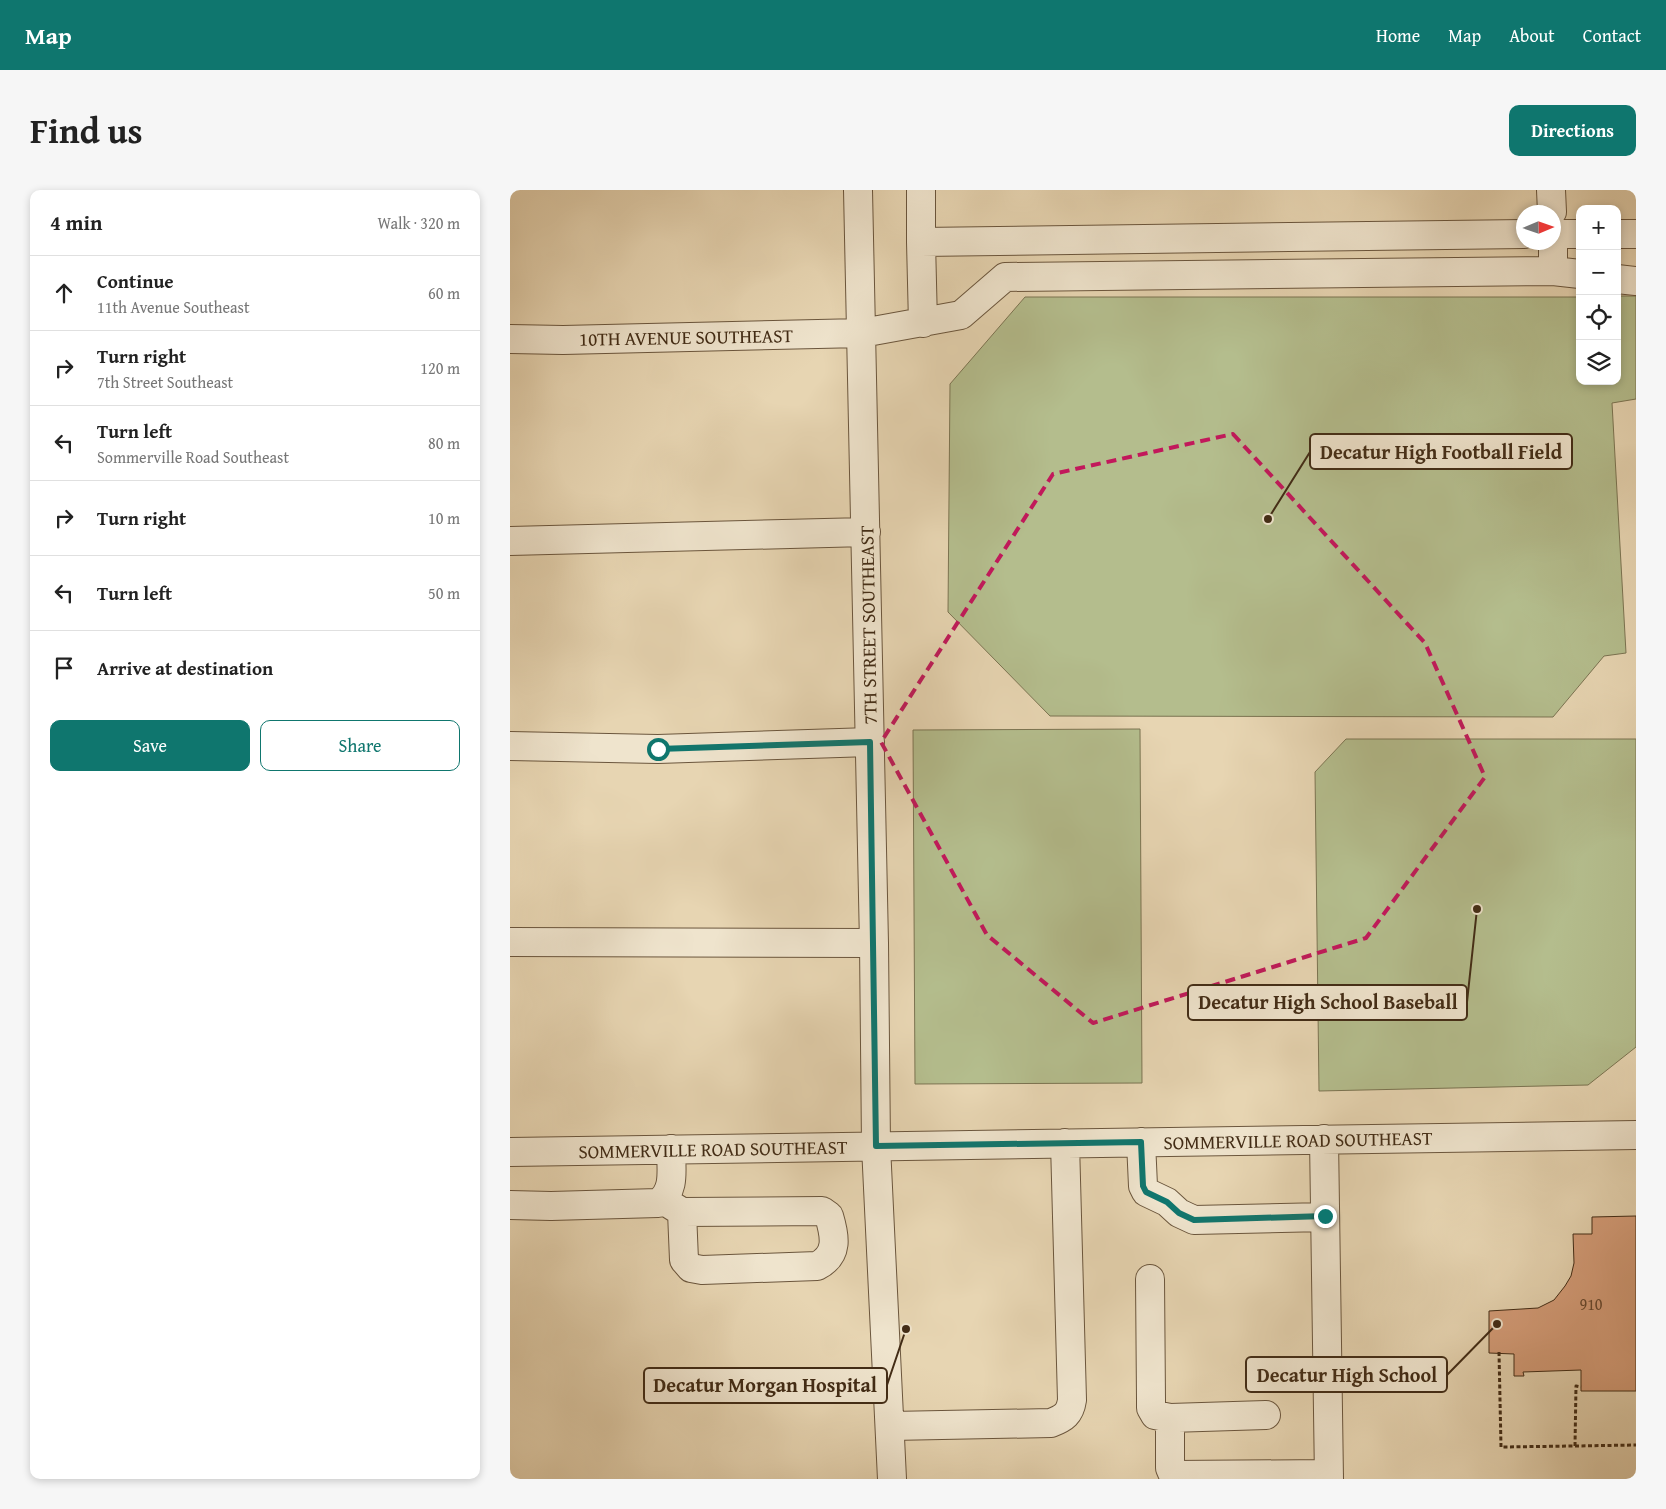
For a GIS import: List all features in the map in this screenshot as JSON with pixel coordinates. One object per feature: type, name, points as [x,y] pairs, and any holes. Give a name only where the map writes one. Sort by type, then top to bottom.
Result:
[{"type":"street","name":"7TH STREET SOUTHEAST","points":[[858,190],[874,943],[876,1146],[891,1426],[892,1479]]},
{"type":"street","points":[[921,190],[923,323]]},
{"type":"street","points":[[1551,190],[1552,205]]},
{"type":"street","points":[[921,242],[1516,234]]},
{"type":"street","points":[[1561,234],[1576,234]]},
{"type":"street","points":[[1621,234],[1636,234]]},
{"type":"street","points":[[1552,250],[1553,271]]},
{"type":"street","name":"10TH AVENUE SOUTHEAST","points":[[510,339],[564,340],[862,333],[961,315],[1005,277],[1553,271],[1576,274]]},
{"type":"street","points":[[1621,279],[1636,281]]},
{"type":"street","points":[[510,541],[866,532]]},
{"type":"street","points":[[510,746],[658,749],[870,742]]},
{"type":"street","points":[[510,942],[874,943]]},
{"type":"street","name":"SOMMERVILLE ROAD SOUTHEAST","points":[[510,1152],[1636,1135]]},
{"type":"street","points":[[1170,1418],[1170,1468],[1173,1474],[1181,1477],[1329,1476],[1324,1139]]},
{"type":"street","points":[[1141,1142],[1143,1186],[1146,1192],[1167,1202],[1194,1220],[1325,1216]]},
{"type":"street","points":[[891,1426],[1051,1423],[1062,1419],[1070,1411],[1072,1400],[1065,1143]]},
{"type":"street","points":[[510,1205],[650,1204],[673,1206],[822,1211],[829,1216],[834,1236],[831,1253],[827,1261],[817,1266],[702,1270],[691,1268],[684,1260],[673,1206],[671,1149]]},
{"type":"street","points":[[1150,1279],[1151,1408],[1156,1416],[1170,1418],[1266,1415]]},
{"type":"path","points":[[1499,1352],[1501,1447],[1636,1445]]},
{"type":"path","points":[[1575,1446],[1576,1386],[1581,1386]]},
{"type":"highlighted area","points":[[1233,434],[1425,643],[1485,777],[1366,938],[1093,1023],[987,935],[881,742],[1053,474]]},
{"type":"green space","points":[[1621,296],[1636,296],[1636,399],[1612,403],[1626,653],[1604,656],[1553,717],[1050,716],[948,612],[950,384],[1025,297],[1576,297],[1576,385],[1621,385]]},
{"type":"green space","points":[[1140,729],[1142,1083],[915,1084],[913,730]]},
{"type":"green space","points":[[1346,739],[1636,739],[1636,1047],[1588,1085],[1319,1091],[1315,772]]},
{"type":"building","points":[[1636,1216],[1636,1391],[1581,1391],[1581,1370],[1523,1372],[1524,1376],[1514,1376],[1514,1354],[1489,1353],[1489,1311],[1538,1308],[1554,1300],[1571,1276],[1574,1263],[1573,1234],[1592,1234],[1592,1217]]},
{"type":"place","name":"Decatur High Football Field","points":[[1268,519]]},
{"type":"place","name":"Decatur High School Baseball","points":[[1477,909]]},
{"type":"place","name":"Decatur High School","points":[[1497,1324]]},
{"type":"place","name":"Decatur Morgan Hospital","points":[[906,1329]]},
{"type":"route","points":[[658,749],[870,742],[876,1146],[1141,1142],[1143,1186],[1146,1192],[1167,1202],[1179,1213],[1194,1220],[1325,1216]]}]
